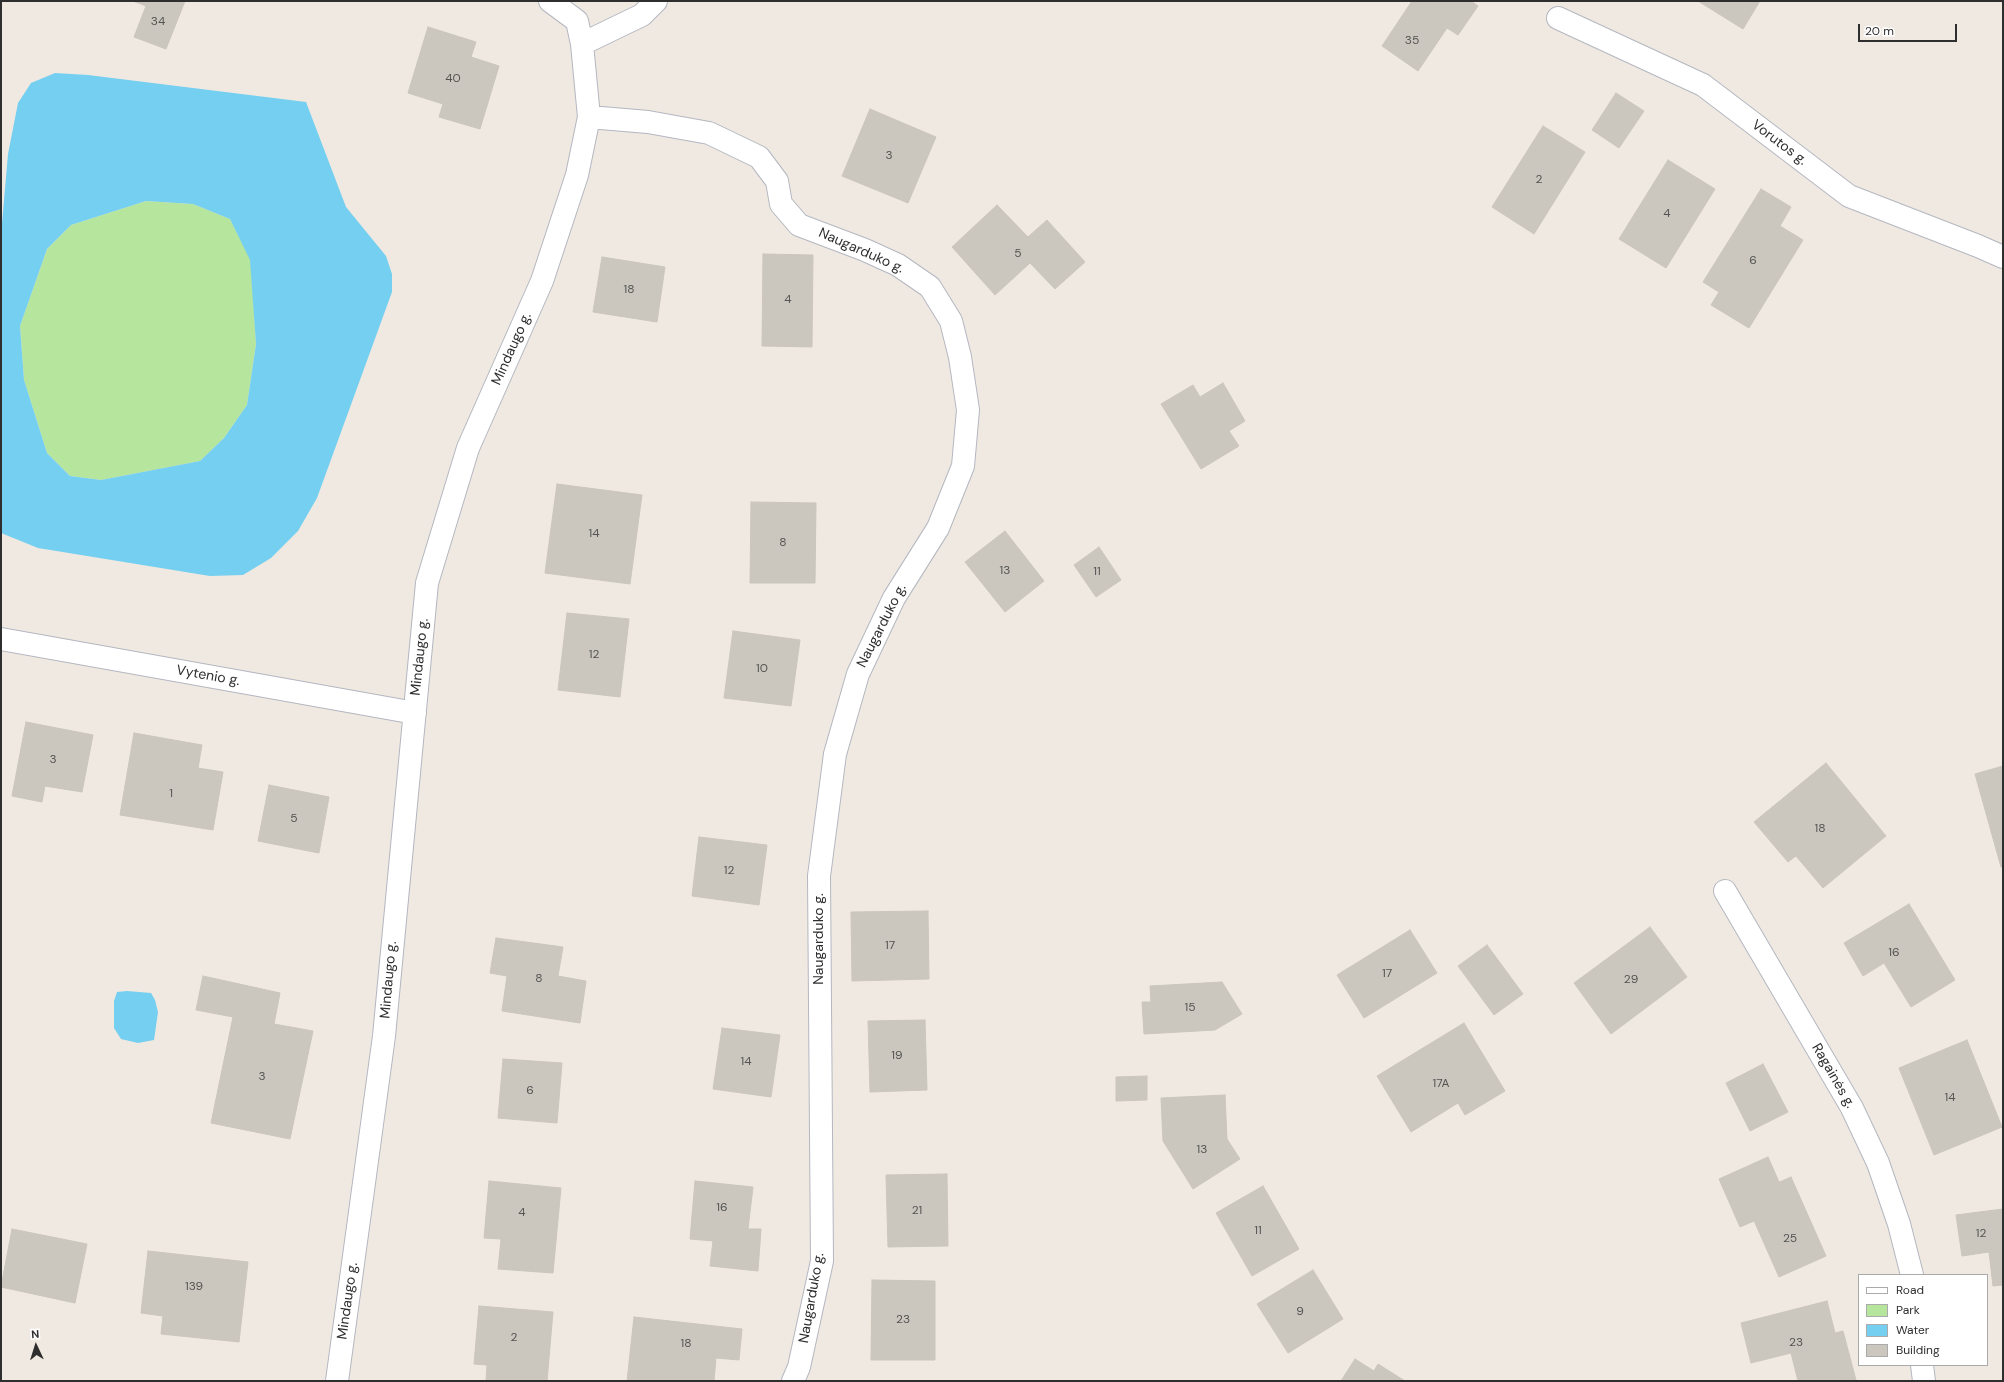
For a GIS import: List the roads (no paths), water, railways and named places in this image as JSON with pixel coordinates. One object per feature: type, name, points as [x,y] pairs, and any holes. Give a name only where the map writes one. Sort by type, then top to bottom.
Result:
[{"type":"street","name":"Mindaugo g.","points":[[337,1381],[384,1036],[427,583],[468,448],[542,281],[577,175],[589,117],[582,44],[577,21],[550,1]]},
{"type":"street","points":[[582,44],[642,16],[656,1]]},
{"type":"street","name":"Vorutos g.","points":[[1558,18],[1702,85],[1849,196],[2003,257]]},
{"type":"street","name":"Naugarduko g.","points":[[589,117],[648,122],[709,133],[759,157],[777,181],[781,204],[799,224],[865,250],[898,265],[930,288],[951,322],[960,357],[968,410],[963,466],[938,528],[894,598],[858,674],[835,754],[819,876],[822,1261],[799,1367],[793,1381]]},
{"type":"street","name":"Vytenio g.","points":[[1,639],[415,713]]},
{"type":"street","name":"Ragainės g.","points":[[1725,891],[1852,1108],[1880,1170],[1899,1224],[1912,1274]]},
{"type":"street","points":[[1922,1366],[1924,1381]]},
{"type":"water","points":[[55,73],[88,75],[306,102],[346,207],[386,256],[392,274],[392,292],[317,498],[298,531],[271,558],[243,575],[210,576],[38,548],[1,533],[1,235],[8,154],[18,103],[31,83]],"holes":[[[146,201],[193,204],[230,219],[250,260],[256,344],[247,405],[224,438],[200,461],[101,480],[70,476],[47,453],[24,380],[20,326],[47,249],[71,225]]]},
{"type":"water","points":[[127,991],[151,993],[155,1000],[158,1012],[154,1040],[138,1043],[121,1039],[114,1028],[114,1001],[117,992]]}]
